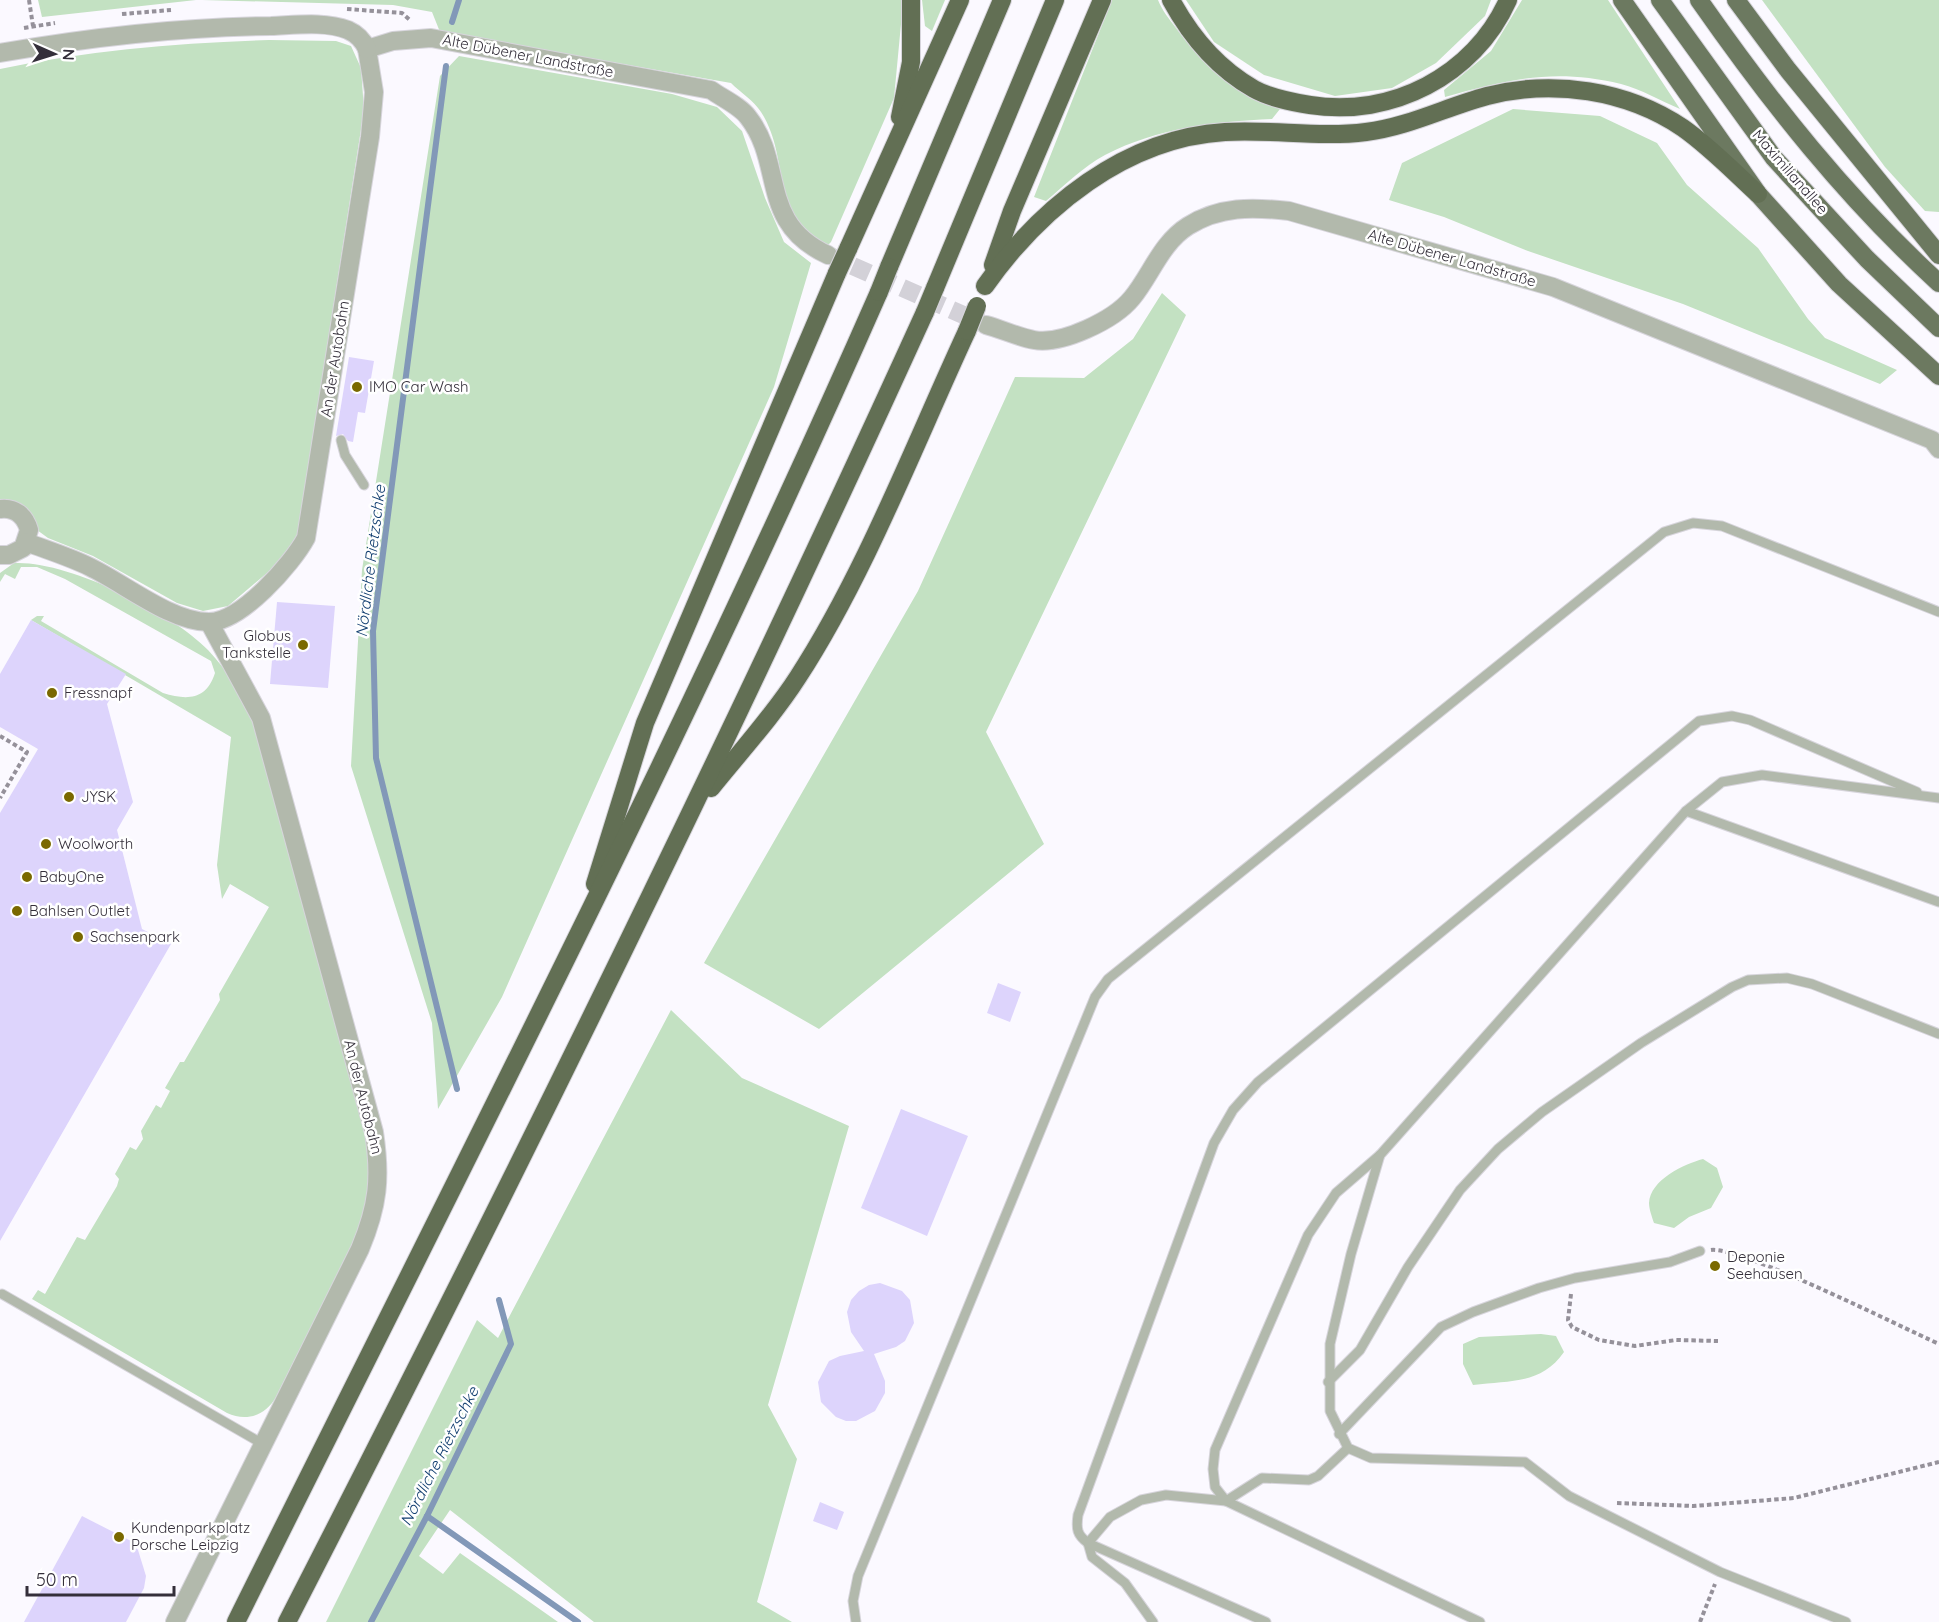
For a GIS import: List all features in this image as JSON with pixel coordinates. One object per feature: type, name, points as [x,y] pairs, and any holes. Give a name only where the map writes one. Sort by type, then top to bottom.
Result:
[{"type":"highway","points":[[891,152],[910,62],[911,0]]},
{"type":"highway","points":[[581,932],[616,809],[645,723],[837,273],[960,0]]},
{"type":"highway","points":[[236,1622],[581,932],[816,435],[1002,0]]},
{"type":"highway","points":[[287,1622],[388,1426],[692,813],[936,288],[1055,0]]},
{"type":"highway","points":[[692,813],[798,678],[858,568],[967,330],[1012,211],[1102,0]]},
{"type":"highway","points":[[1171,0],[1208,56],[1255,90],[1294,103],[1333,109],[1370,106],[1404,97],[1427,87],[1468,57],[1486,36],[1508,0]]},
{"type":"highway","points":[[1622,0],[1758,194]]},
{"type":"highway","name":"Maximilianallee","points":[[1660,0],[1774,158],[1867,259],[1939,328]]},
{"type":"highway","name":"Maximilianallee","points":[[1699,0],[1794,131],[1893,241],[1939,283]]},
{"type":"highway","points":[[1736,0],[1816,106],[1939,255]]},
{"type":"highway","points":[[985,286],[1006,256],[1044,217],[1082,184],[1135,155],[1180,140],[1222,132],[1262,131],[1334,135],[1366,132],[1401,125],[1487,96],[1526,89],[1582,90],[1617,97],[1648,108],[1683,128],[1758,194],[1839,284],[1939,376]]},
{"type":"street","points":[[0,53],[140,32],[216,27],[322,25],[348,30],[358,36],[367,49]]},
{"type":"street","name":"Alte Dübener Landstraße","points":[[367,49],[393,41],[431,38],[711,90],[748,116],[762,144],[783,214],[794,230],[815,249],[828,255]]},
{"type":"street","name":"An der Autobahn","points":[[175,1622],[371,1222],[378,1193],[379,1163],[374,1132],[261,718],[209,622],[225,620],[240,610],[296,558],[306,538],[373,120],[374,92],[367,49]]},
{"type":"street","name":"Alte Dübener Landstraße","points":[[986,325],[1035,340],[1071,335],[1104,320],[1131,299],[1164,250],[1186,227],[1217,212],[1250,207],[1289,211],[1553,287],[1932,440],[1939,450]]},
{"type":"street","points":[[0,509],[14,510],[21,514],[28,526],[26,542],[17,553],[0,555]]},
{"type":"street","points":[[26,542],[89,566],[185,617],[209,622]]},
{"type":"lane","points":[[341,440],[345,455],[364,484]]},
{"type":"lane","points":[[856,1622],[853,1601],[858,1576],[1095,997],[1108,979],[1664,532],[1693,523],[1722,526],[1939,612]]},
{"type":"lane","points":[[1266,1622],[1089,1543],[1080,1538],[1076,1527],[1078,1515],[1214,1143],[1233,1110],[1258,1082],[1699,721],[1732,716],[1750,720],[1934,798]]},
{"type":"lane","points":[[1226,1501],[1215,1487],[1213,1469],[1215,1450],[1304,1245],[1322,1212],[1336,1193],[1380,1155],[1686,811],[1722,782],[1762,775],[1934,798]]},
{"type":"lane","points":[[1686,811],[1939,902]]},
{"type":"lane","points":[[1328,1382],[1360,1350],[1408,1267],[1460,1190],[1498,1149],[1551,1105],[1641,1043],[1732,987],[1748,980],[1787,978],[1812,984],[1939,1034]]},
{"type":"lane","points":[[1380,1155],[1351,1254],[1330,1344],[1328,1382],[1330,1411],[1339,1434],[1348,1448],[1371,1458],[1397,1461],[1525,1462],[1569,1496],[1720,1572],[1846,1622]]},
{"type":"lane","points":[[1339,1434],[1441,1327],[1506,1300],[1575,1278],[1670,1262],[1700,1251]]},
{"type":"lane","points":[[2,1294],[263,1444]]},
{"type":"lane","points":[[1226,1501],[1262,1478],[1309,1480],[1318,1476],[1348,1448]]},
{"type":"lane","points":[[1089,1543],[1110,1517],[1141,1500],[1166,1495],[1226,1501],[1480,1622]]},
{"type":"lane","points":[[1089,1543],[1092,1557],[1125,1582],[1153,1622]]},
{"type":"path","points":[[29,0],[33,26]]},
{"type":"path","points":[[0,736],[27,752],[0,798]]},
{"type":"path","points":[[1700,1251],[1722,1248],[1939,1344]]},
{"type":"path","points":[[1575,1278],[1568,1320],[1572,1327],[1585,1334],[1616,1345],[1635,1346],[1676,1340],[1718,1341]]},
{"type":"path","points":[[1614,1503],[1693,1506],[1794,1498],[1939,1462]]},
{"type":"path","points":[[1700,1622],[1720,1572]]},
{"type":"green space","points":[[38,0],[196,0],[42,17]]},
{"type":"green space","points":[[202,0],[902,0],[903,3],[894,98],[828,245],[809,232],[796,217],[788,201],[770,130],[758,108],[731,83],[440,32],[432,12],[393,5]]},
{"type":"green space","points":[[922,0],[945,0],[932,31],[925,26]]},
{"type":"green space","points":[[1112,0],[1158,0],[1186,42],[1222,76],[1280,109],[1272,119],[1186,128],[1145,138],[1097,160],[1046,201],[1034,197]]},
{"type":"green space","points":[[1186,0],[1491,0],[1485,16],[1436,63],[1392,88],[1335,96],[1264,75],[1214,42]]},
{"type":"green space","points":[[1522,0],[1608,0],[1680,109],[1628,86],[1575,77],[1553,76],[1511,81],[1445,97],[1444,90],[1491,51]]},
{"type":"green space","points":[[1762,0],[1939,0],[1939,212],[1925,211],[1885,167]]},
{"type":"green space","points":[[269,40],[336,41],[351,46],[361,68],[364,110],[298,534],[280,562],[228,606],[203,611],[177,603],[93,556],[48,538],[0,503],[0,69],[33,62],[134,48]]},
{"type":"green space","points":[[459,56],[672,94],[717,107],[742,131],[765,198],[784,242],[811,263],[774,387],[502,997],[438,1109],[432,1023],[351,766],[362,570],[440,76]]},
{"type":"green space","points":[[1513,109],[1600,116],[1657,143],[1687,185],[1758,248],[1808,319],[1825,338],[1897,370],[1880,384],[1683,304],[1528,251],[1444,217],[1389,200],[1402,163]]},
{"type":"green space","points":[[1162,293],[1186,315],[986,732],[1044,844],[819,1029],[704,963],[918,591],[1015,377],[1084,378],[1133,339]]},
{"type":"green space","points":[[14,563],[36,564],[89,579],[145,605],[170,620],[192,635],[222,667],[240,695],[254,725],[353,1086],[368,1150],[369,1178],[366,1206],[358,1232],[276,1397],[272,1404],[254,1416],[241,1417],[227,1413],[32,1299],[38,1290],[45,1294],[77,1237],[85,1240],[117,1186],[119,1179],[115,1174],[130,1147],[136,1150],[143,1139],[141,1131],[156,1105],[161,1108],[170,1091],[165,1088],[180,1062],[184,1062],[220,1000],[219,994],[269,907],[230,884],[222,899],[217,865],[231,737],[31,620],[37,616],[44,616],[41,621],[163,693],[171,695],[194,696],[206,689],[215,673],[211,661],[65,579],[37,567],[21,567],[15,579],[5,574],[0,582],[0,573]]},
{"type":"green space","points":[[671,1010],[742,1078],[849,1126],[768,1405],[797,1459],[757,1602],[792,1622],[594,1622],[450,1510],[419,1556],[443,1574],[460,1553],[558,1622],[326,1622],[477,1320],[498,1338]]},
{"type":"green space","points":[[1703,1159],[1717,1168],[1723,1187],[1711,1208],[1689,1217],[1674,1228],[1654,1223],[1649,1203],[1655,1187],[1669,1174]]},
{"type":"green space","points":[[1541,1334],[1556,1336],[1564,1352],[1555,1363],[1535,1376],[1524,1379],[1473,1385],[1463,1364],[1463,1344],[1479,1337]]},
{"type":"building","name":"IMO Car Wash","points":[[349,357],[374,361],[365,413],[358,412],[353,442],[348,441],[343,434],[336,436]]},
{"type":"building","name":"Globus Tankstelle","points":[[277,602],[335,606],[328,688],[270,684]]},
{"type":"building","name":"Sachsenpark","points":[[31,620],[126,674],[107,704],[133,802],[117,830],[142,929],[171,944],[0,1241],[0,813],[38,749],[0,727],[0,674]]},
{"type":"building","points":[[998,983],[1021,992],[1010,1022],[987,1013]]},
{"type":"building","points":[[901,1109],[968,1136],[927,1236],[861,1208]]},
{"type":"building","points":[[880,1283],[902,1291],[910,1300],[914,1323],[905,1341],[896,1347],[874,1354],[885,1381],[885,1393],[875,1411],[856,1421],[846,1421],[836,1417],[821,1402],[818,1382],[829,1361],[864,1351],[851,1332],[847,1312],[851,1300],[859,1291],[869,1285]]},
{"type":"building","points":[[820,1502],[844,1512],[837,1530],[813,1521]]},
{"type":"building","points":[[82,1516],[131,1541],[138,1550],[146,1576],[144,1588],[126,1622],[24,1622]]},
{"type":"waterway","name":"Nördliche Rietzschke","points":[[452,22],[459,0]]},
{"type":"waterway","name":"Nördliche Rietzschke","points":[[446,66],[373,631],[376,758],[457,1089]]},
{"type":"waterway","name":"Nördliche Rietzschke","points":[[371,1622],[427,1516],[511,1344],[499,1300]]},
{"type":"waterway","points":[[427,1516],[578,1622]]},
{"type":"tunnel","points":[[828,255],[986,325]]},
{"type":"place","name":"IMO Car Wash","points":[[357,387]]},
{"type":"place","name":"Globus Tankstelle","points":[[303,645]]},
{"type":"place","name":"Fressnapf","points":[[52,693]]},
{"type":"place","name":"JYSK","points":[[69,797]]},
{"type":"place","name":"Woolworth","points":[[46,844]]},
{"type":"place","name":"BabyOne","points":[[27,877]]},
{"type":"place","name":"Bahlsen Outlet","points":[[17,911]]},
{"type":"place","name":"Sachsenpark","points":[[78,937]]},
{"type":"place","name":"Deponie Seehausen","points":[[1715,1266]]},
{"type":"place","name":"Kundenparkplatz Porsche Leipzig","points":[[119,1537]]}]
